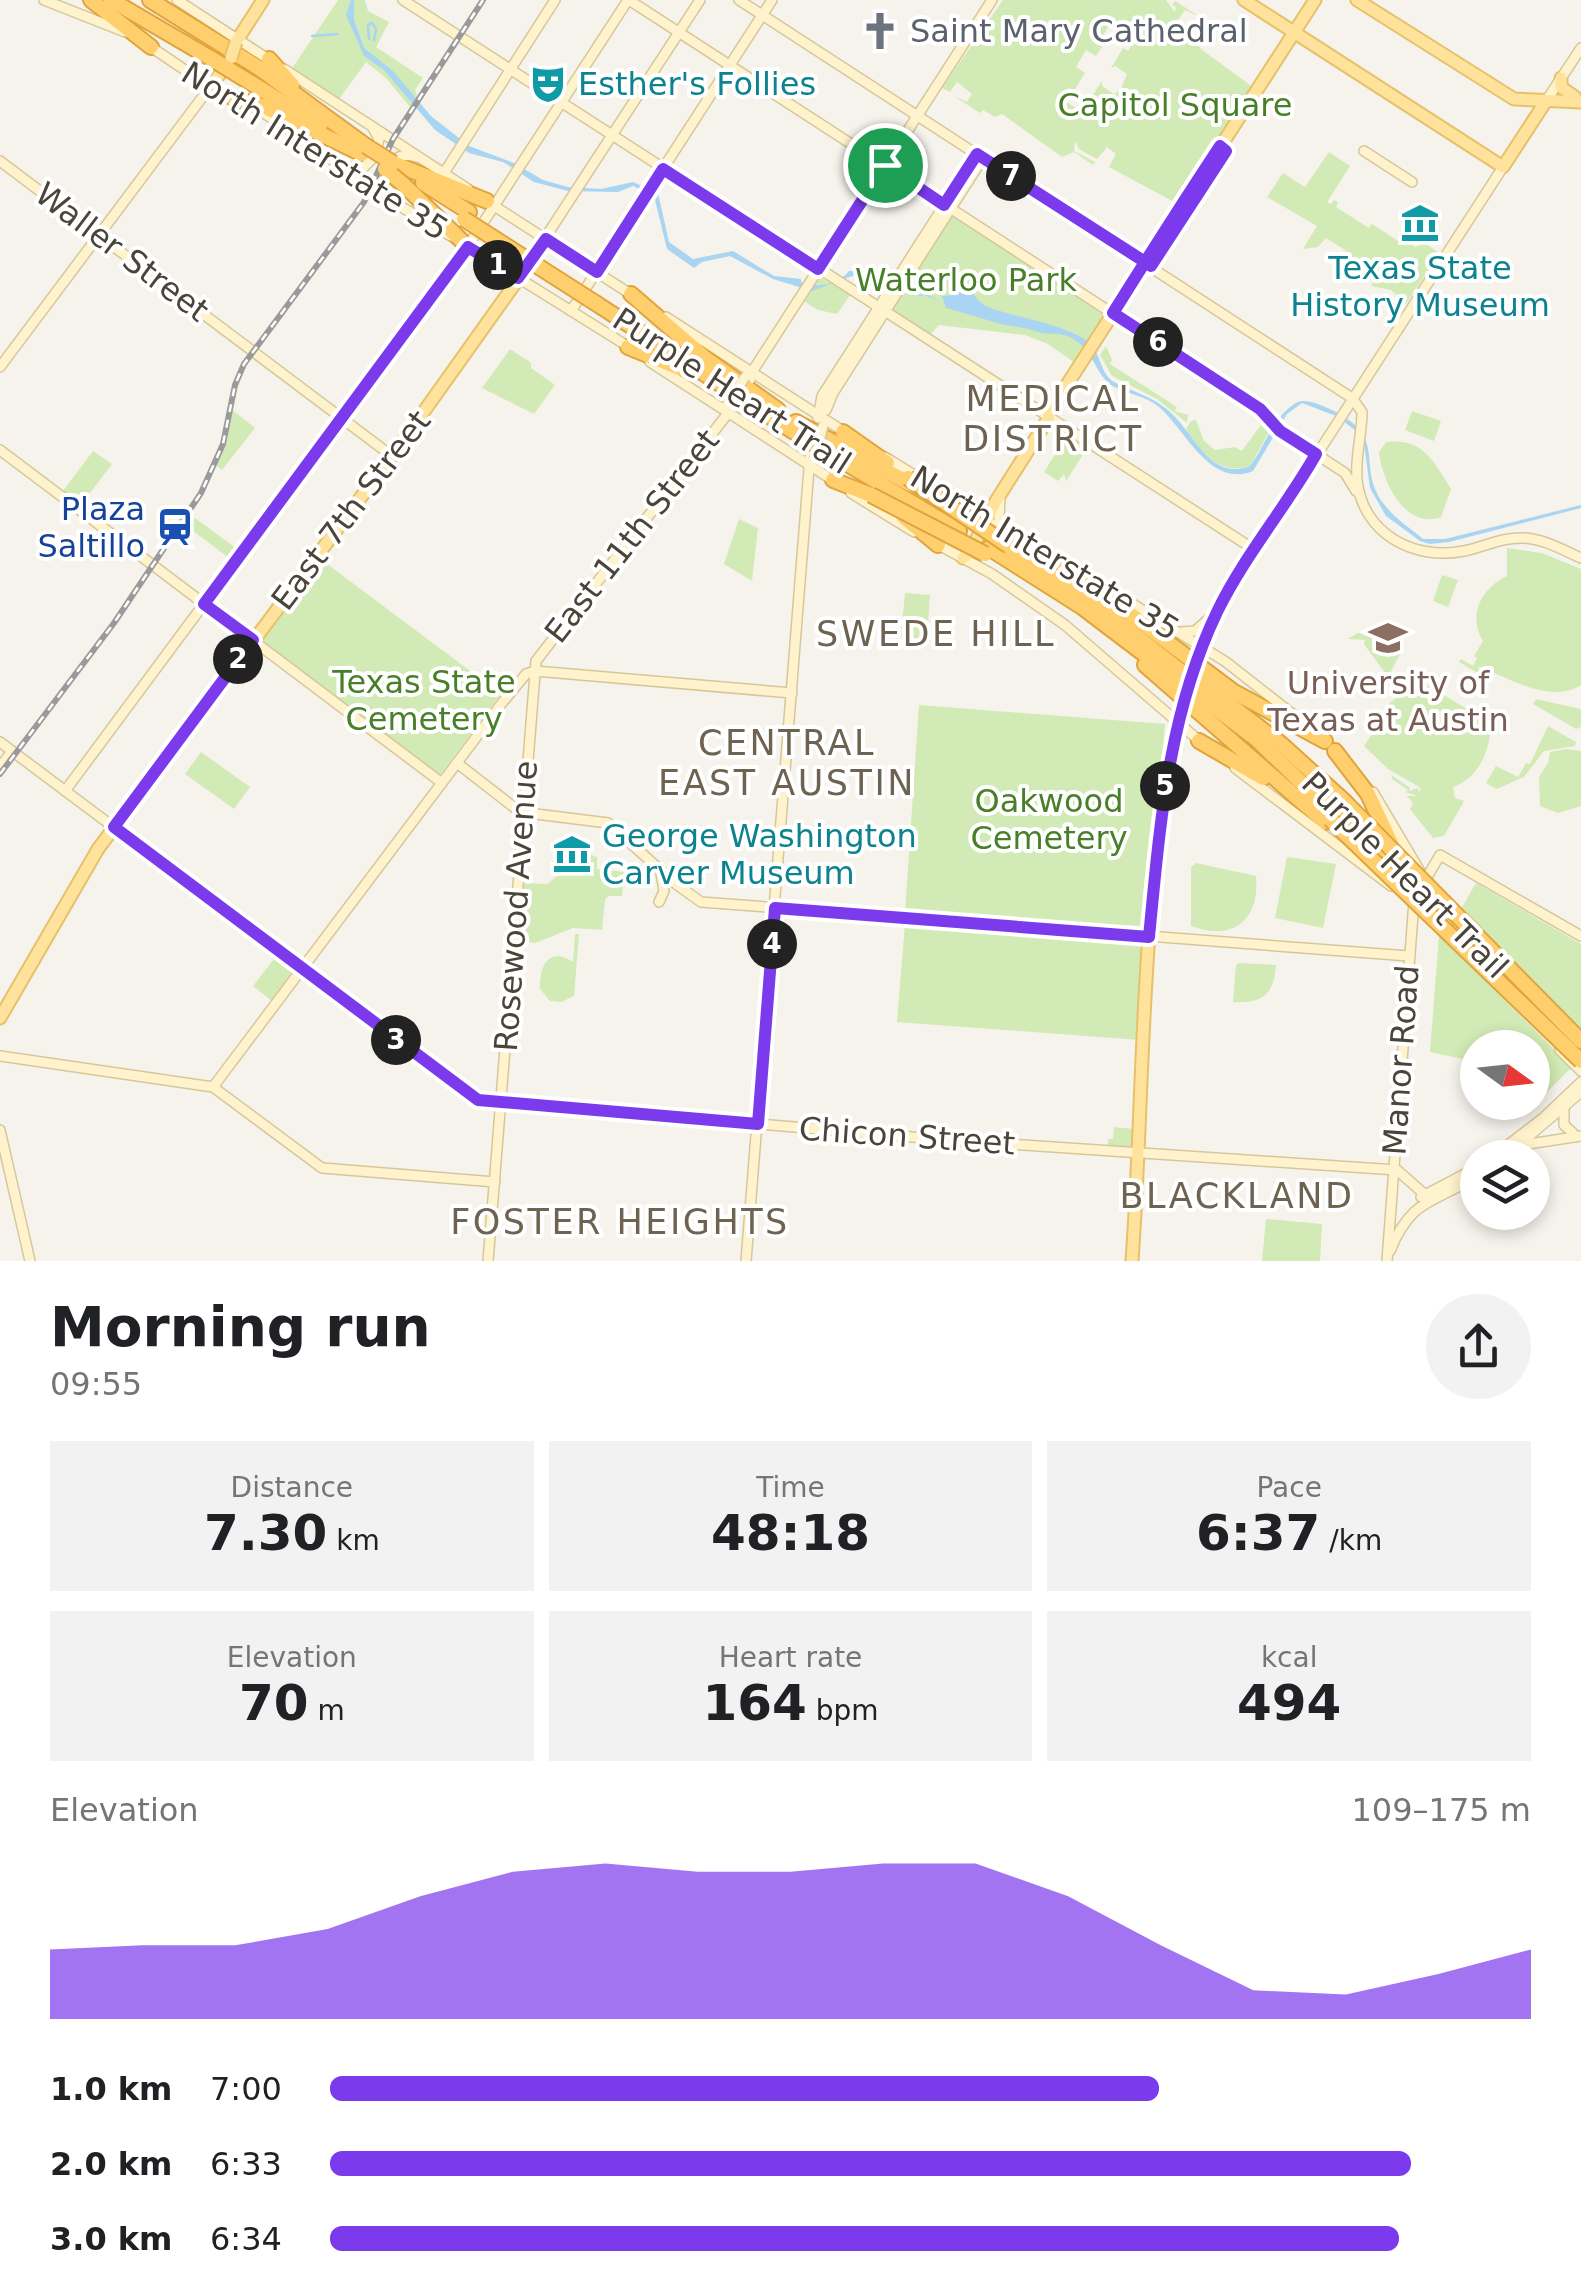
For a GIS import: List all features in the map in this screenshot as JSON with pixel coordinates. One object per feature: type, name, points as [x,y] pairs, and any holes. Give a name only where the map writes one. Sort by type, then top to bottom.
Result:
[{"type":"highway","points":[[91,0],[151,46]]},
{"type":"highway","name":"Purple Heart Trail","points":[[111,0],[364,150],[794,426],[998,545],[1256,739],[1581,1059]]},
{"type":"highway","name":"Purple Heart Trail","points":[[150,0],[259,68],[364,150]]},
{"type":"highway","points":[[269,59],[320,114]]},
{"type":"highway","points":[[233,98],[266,107],[364,150]]},
{"type":"highway","points":[[400,173],[491,203]]},
{"type":"highway","points":[[400,173],[468,247]]},
{"type":"highway","points":[[631,294],[773,412]]},
{"type":"highway","points":[[628,347],[773,412]]},
{"type":"highway","points":[[794,426],[910,484],[949,496]]},
{"type":"highway","points":[[794,426],[941,546]]},
{"type":"highway","points":[[844,432],[998,545]]},
{"type":"highway","points":[[832,480],[998,545]]},
{"type":"highway","name":"Purple Heart Trail","points":[[998,545],[1037,566],[1281,744],[1344,801],[1581,1046]]},
{"type":"highway","points":[[1058,560],[1234,692],[1330,746],[1368,794],[1418,891]]},
{"type":"highway","points":[[1112,602],[1159,652]]},
{"type":"highway","points":[[1088,612],[1397,887]]},
{"type":"highway","name":"Purple Heart Trail","points":[[1178,667],[1278,751],[1581,1046]]},
{"type":"highway","name":"Purple Heart Trail","points":[[1196,694],[1327,821]]},
{"type":"highway","points":[[1199,741],[1301,802]]},
{"type":"highway","points":[[1317,795],[1397,887]]},
{"type":"highway","name":"Purple Heart Trail","points":[[1397,887],[1581,1059]]},
{"type":"highway","points":[[1504,956],[1581,1046]]},
{"type":"highway","points":[[1517,992],[1563,1053]]},
{"type":"main road","name":"North Interstate 35","points":[[44,0],[107,23],[151,46],[210,87],[266,114],[393,202],[812,460],[832,480],[895,522],[986,570],[1083,639],[1179,719],[1199,741],[1397,887],[1418,891],[1504,956],[1581,1034]]},
{"type":"main road","name":"North Interstate 35","points":[[177,0],[444,172],[544,242],[631,294],[749,376],[949,496],[962,521],[984,520],[998,545],[1058,560],[1174,629],[1330,746]]},
{"type":"main road","points":[[0,367],[210,87],[263,0]]},
{"type":"main road","points":[[403,0],[1255,550]]},
{"type":"main road","points":[[444,172],[555,0]]},
{"type":"main road","points":[[65,791],[468,247],[491,203],[513,176],[628,0],[1260,409],[1286,435],[1350,478],[1386,535],[1416,551],[1458,552],[1524,538],[1545,542],[1581,558]]},
{"type":"main road","name":"East 7th Street","points":[[0,1018],[114,827],[524,282],[544,242],[700,0]]},
{"type":"main road","points":[[739,0],[1352,398],[1360,407],[1362,422],[1357,464],[1362,502]]},
{"type":"main road","points":[[570,312],[772,0]]},
{"type":"main road","name":"East 11th Street","points":[[213,1087],[456,763],[526,674],[535,671],[540,655],[694,458],[992,0]]},
{"type":"main road","points":[[1244,0],[1503,167]]},
{"type":"main road","points":[[963,558],[1050,411],[1116,315],[1315,0]]},
{"type":"main road","points":[[1297,34],[1324,0]]},
{"type":"main road","points":[[1358,0],[1506,95],[1528,102],[1580,101]]},
{"type":"main road","points":[[1132,1261],[1149,937],[1168,762],[1201,653],[1217,612],[1255,550],[1581,48]]},
{"type":"main road","points":[[1561,78],[1561,88],[1580,101]]},
{"type":"main road","points":[[344,166],[362,168],[375,156],[380,138],[371,125]]},
{"type":"main road","points":[[1364,151],[1412,182]]},
{"type":"main road","points":[[393,202],[383,182],[391,162],[406,155],[424,160]]},
{"type":"main road","points":[[800,404],[811,404],[822,396],[980,156]]},
{"type":"main road","name":"Waller Street","points":[[0,160],[392,456]]},
{"type":"main road","points":[[583,320],[580,308],[593,284],[609,280]]},
{"type":"main road","points":[[746,1261],[812,460],[821,421],[833,393],[881,310]]},
{"type":"main road","points":[[1048,418],[1055,415],[1086,360]]},
{"type":"main road","points":[[821,421],[822,396]]},
{"type":"main road","points":[[4,457],[442,783]]},
{"type":"main road","points":[[1340,469],[1351,472],[1357,464]]},
{"type":"main road","points":[[809,493],[817,482],[832,480]]},
{"type":"main road","points":[[998,545],[1002,524],[998,514],[1004,487]]},
{"type":"main road","points":[[941,546],[957,540],[967,521],[962,521]]},
{"type":"main road","points":[[986,570],[982,552],[996,533],[998,545]]},
{"type":"main road","points":[[1174,629],[1191,633],[1217,612]]},
{"type":"main road","points":[[535,671],[792,692]]},
{"type":"main road","name":"Rosewood Avenue","points":[[488,1261],[535,671]]},
{"type":"main road","points":[[1168,762],[1181,745],[1199,741]]},
{"type":"main road","name":"Chicon Street","points":[[0,742],[478,1100],[1393,1170]]},
{"type":"main road","points":[[0,767],[12,751]]},
{"type":"main road","points":[[456,763],[524,814],[608,823],[622,830],[696,900],[1408,956]]},
{"type":"main road","points":[[1418,891],[1440,855],[1581,936]]},
{"type":"main road","points":[[659,902],[664,884],[660,870]]},
{"type":"main road","name":"North Interstate 35","points":[[1418,891],[1581,1071]]},
{"type":"main road","name":"Manor Road","points":[[1387,1260],[1408,956],[1418,891]]},
{"type":"main road","points":[[0,1056],[213,1087],[322,1168],[495,1182]]},
{"type":"main road","points":[[1525,1140],[1581,1082]]},
{"type":"main road","points":[[1516,1140],[1566,1107],[1581,1092]]},
{"type":"main road","points":[[1566,1107],[1564,1125],[1574,1135]]},
{"type":"main road","points":[[1543,1122],[1574,1135]]},
{"type":"main road","points":[[0,1130],[30,1261]]},
{"type":"main road","points":[[1547,1140],[1574,1135]]},
{"type":"main road","points":[[1393,1170],[1400,1171],[1428,1196]]},
{"type":"main road","points":[[1387,1244],[1404,1214],[1460,1177]]},
{"type":"main road","points":[[1387,1260],[1408,1216],[1428,1196],[1460,1183]]},
{"type":"green space","points":[[338,0],[365,0],[368,11],[389,22],[376,47],[423,78],[411,108],[386,78],[366,62],[339,99],[291,70]]},
{"type":"green space","name":"Capitol Square","points":[[1003,0],[1166,0],[1175,12],[1175,1],[1200,17],[1185,10],[1178,20],[1181,30],[1172,25],[1175,19],[1169,28],[1188,41],[1192,38],[1202,50],[1253,87],[1178,204],[1109,167],[1116,154],[1107,147],[1097,159],[1079,149],[1075,141],[1074,151],[1095,162],[1093,165],[1074,152],[1062,157],[1002,114],[995,117],[983,110],[980,113],[954,96],[967,102],[972,94],[957,82],[950,92],[942,88]],"holes":[[[1110,24],[1135,40],[1128,51],[1123,48],[1111,68],[1115,66],[1127,74],[1121,89],[1114,94],[1102,86],[1102,81],[1089,101],[1094,105],[1087,115],[1062,99],[1069,88],[1074,91],[1085,73],[1076,67],[1086,50],[1096,56],[1108,38],[1103,35]]]},
{"type":"green space","points":[[1329,152],[1350,166],[1327,202],[1338,202],[1336,207],[1369,228],[1372,224],[1398,241],[1407,239],[1415,247],[1424,243],[1440,253],[1406,304],[1391,290],[1371,286],[1380,272],[1368,264],[1361,275],[1348,266],[1345,250],[1326,238],[1318,247],[1303,249],[1317,226],[1267,197],[1283,173],[1305,187]]},
{"type":"green space","name":"Waterloo Park","points":[[952,214],[1106,313],[1075,363],[1048,344],[1025,335],[939,325],[928,337],[890,311]]},
{"type":"green space","points":[[820,277],[850,295],[837,314],[818,310],[802,300]]},
{"type":"green space","points":[[1106,346],[1110,364],[1177,407],[1175,411],[1188,415],[1187,423],[1157,399],[1112,376],[1100,355]]},
{"type":"green space","points":[[510,349],[555,385],[534,414],[482,388]]},
{"type":"green space","points":[[231,409],[255,428],[222,470],[216,465],[226,440]]},
{"type":"green space","points":[[1412,411],[1441,421],[1434,441],[1405,430]]},
{"type":"green space","points":[[1196,420],[1204,441],[1215,450],[1235,447],[1242,451],[1263,422],[1271,428],[1250,466],[1229,468],[1204,454],[1192,438],[1186,429]]},
{"type":"green space","points":[[1068,434],[1088,447],[1066,481],[1064,474],[1058,481],[1044,472]]},
{"type":"green space","points":[[1386,442],[1418,447],[1432,460],[1451,489],[1441,517],[1417,516],[1398,500],[1381,464],[1379,452]]},
{"type":"green space","points":[[93,451],[112,464],[81,505],[63,491]]},
{"type":"green space","points":[[195,518],[241,552],[233,561],[188,527]]},
{"type":"green space","points":[[739,519],[758,528],[752,581],[724,564]]},
{"type":"green space","points":[[1507,548],[1542,553],[1581,569],[1581,685],[1569,690],[1543,691],[1477,666],[1479,674],[1459,662],[1461,659],[1473,666],[1477,658],[1474,656],[1483,641],[1476,622],[1477,612],[1490,587],[1507,576]]},
{"type":"green space","name":"Texas State Cemetery","points":[[323,561],[501,694],[439,776],[261,641]]},
{"type":"green space","points":[[1442,575],[1458,580],[1448,607],[1433,601]]},
{"type":"green space","points":[[905,593],[930,595],[927,639],[901,637]]},
{"type":"green space","points":[[1364,629],[1401,652],[1388,677],[1365,640],[1348,639]]},
{"type":"green space","points":[[1415,678],[1489,722],[1486,728],[1490,735],[1483,759],[1468,779],[1453,787],[1455,798],[1464,801],[1444,836],[1433,838],[1410,809],[1413,803],[1407,796],[1418,796],[1405,792],[1408,790],[1391,778],[1410,788],[1409,791],[1418,788],[1419,793],[1421,788],[1388,769],[1364,746],[1385,707],[1406,682],[1411,684]]},
{"type":"green space","points":[[1536,699],[1581,709],[1581,727],[1576,729],[1533,704]]},
{"type":"green space","name":"Oakwood Cemetery","points":[[919,705],[1165,724],[1146,930],[905,914]]},
{"type":"green space","points":[[1548,726],[1576,742],[1575,746],[1544,751],[1524,777],[1497,789],[1486,783],[1496,766],[1518,777],[1526,763],[1530,764]]},
{"type":"green space","points":[[1581,751],[1581,806],[1558,813],[1540,806],[1539,777],[1550,752]]},
{"type":"green space","points":[[201,752],[250,787],[234,809],[185,774]]},
{"type":"green space","points":[[584,853],[597,857],[597,869],[624,872],[622,896],[605,899],[602,930],[573,928],[535,943],[517,941],[522,883],[547,884]]},
{"type":"green space","points":[[1287,857],[1336,864],[1323,928],[1275,918]]},
{"type":"green space","points":[[1196,863],[1256,876],[1253,905],[1241,924],[1219,931],[1191,926],[1191,867]]},
{"type":"green space","points":[[1476,883],[1581,944],[1581,1029],[1461,909]]},
{"type":"green space","points":[[905,924],[1145,941],[1140,1040],[897,1022]]},
{"type":"green space","points":[[575,934],[579,934],[574,996],[561,1002],[550,1001],[540,989],[541,973],[552,957],[573,962]]},
{"type":"green space","points":[[1439,935],[1535,1030],[1460,1030],[1460,1058],[1430,1052]]},
{"type":"green space","points":[[277,955],[296,969],[272,1001],[253,986]]},
{"type":"green space","points":[[1239,963],[1276,965],[1273,984],[1265,996],[1233,1002]]},
{"type":"green space","points":[[1550,1045],[1572,1067],[1550,1089]]},
{"type":"green space","points":[[1114,1127],[1135,1129],[1133,1147],[1108,1145]]},
{"type":"green space","points":[[1266,1219],[1322,1224],[1320,1261],[1262,1261]]},
{"type":"water","points":[[351,0],[364,48],[393,71],[431,116],[469,146],[514,163],[543,180],[568,187],[601,189],[633,182],[658,193],[669,242],[693,259],[733,251],[774,276],[814,285],[833,283],[849,271],[874,272],[940,301],[919,296],[920,293],[886,278],[862,275],[812,291],[773,279],[730,256],[702,262],[694,268],[667,249],[654,196],[633,186],[618,192],[568,191],[534,182],[503,162],[469,153],[435,130],[384,70],[364,56],[346,15]]},
{"type":"water","points":[[961,281],[988,307],[1063,329],[1086,340],[1110,380],[1163,406],[1213,461],[1224,467],[1250,466],[1280,417],[1294,404],[1308,401],[1344,417],[1358,428],[1365,439],[1371,475],[1383,503],[1423,539],[1445,539],[1581,508],[1449,542],[1420,541],[1386,516],[1370,488],[1363,436],[1336,416],[1302,403],[1287,414],[1253,471],[1224,472],[1200,454],[1159,407],[1111,385],[1072,338],[946,308],[942,296],[955,295],[955,282]]},
{"type":"waterway","points":[[369,39],[368,25],[372,23],[376,29],[374,40]]},
{"type":"waterway","points":[[312,36],[337,34]]},
{"type":"railway","points":[[0,774],[114,623],[201,493],[223,444],[235,385],[244,364],[364,202],[393,139],[483,0]]},
{"type":"place","name":"Saint Mary Cathedral","points":[[880,31]]},
{"type":"place","name":"Esther's Follies","points":[[548,84]]},
{"type":"place","name":"Texas State History Museum","points":[[1420,223]]},
{"type":"place","name":"Plaza Saltillo","points":[[175,527]]},
{"type":"place","name":"University of Texas at Austin","points":[[1388,638]]},
{"type":"place","name":"George Washington Carver Museum","points":[[572,854]]},
{"type":"district","name":"MEDICAL DISTRICT","points":[[1053,419]]},
{"type":"district","name":"SWEDE HILL","points":[[936,634]]},
{"type":"district","name":"CENTRAL EAST AUSTIN","points":[[787,763]]},
{"type":"district","name":"BLACKLAND","points":[[1237,1196]]},
{"type":"district","name":"FOSTER HEIGHTS","points":[[620,1222]]},
{"type":"route","points":[[885,165],[818,269],[663,169],[597,272],[546,239],[518,278],[468,247],[204,604],[253,640],[114,827],[478,1100],[758,1124],[775,908],[1149,937],[1168,762],[1193,672],[1226,596],[1316,454],[1280,431],[1260,409],[1113,313],[1123,296],[1145,262],[1178,211],[1220,146],[1226,151],[1151,266],[1145,262],[1142,260],[1102,236],[977,154],[944,205],[885,165]]}]
